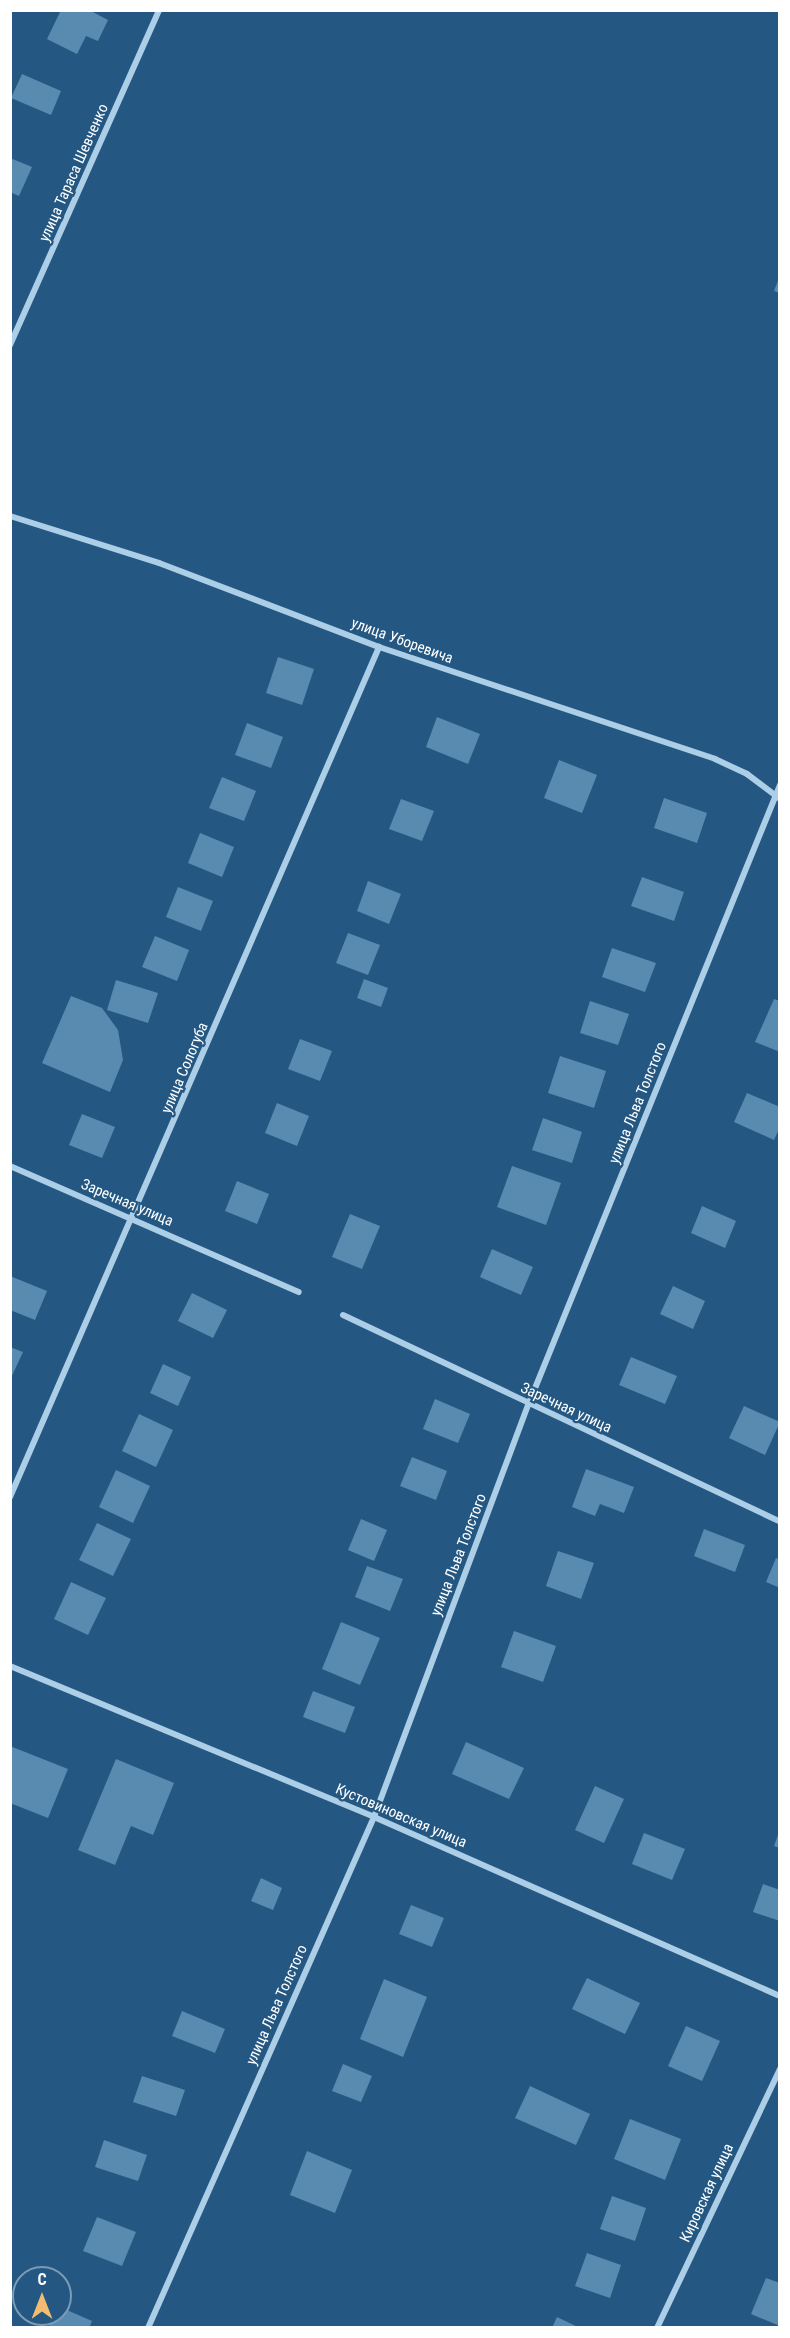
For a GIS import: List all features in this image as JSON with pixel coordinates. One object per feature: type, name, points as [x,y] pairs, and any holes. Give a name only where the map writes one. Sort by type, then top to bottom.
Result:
[{"type":"street","name":"улица Тараса Шевченко","points":[[10,345],[159,10]]},
{"type":"street","name":"улица Уборевича","points":[[10,516],[159,563],[379,647],[715,759],[747,774],[777,798]]},
{"type":"street","name":"улица Сологуба","points":[[10,1497],[134,1218],[379,647]]},
{"type":"street","name":"улица Льва Толстого","points":[[148,2328],[374,1817],[529,1403],[777,798],[780,785]]},
{"type":"street","name":"Заречная улица","points":[[10,1166],[134,1218],[299,1292]]},
{"type":"street","name":"Заречная улица","points":[[343,1315],[780,1522]]},
{"type":"street","name":"Кустовиновская улица","points":[[10,1666],[374,1817],[780,1996]]},
{"type":"street","name":"Кировская улица","points":[[657,2328],[780,2069]]},
{"type":"building","points":[[61,10],[89,10],[108,20],[98,41],[86,36],[77,54],[47,39]]},
{"type":"building","points":[[22,74],[61,91],[51,115],[11,98]]},
{"type":"building","points":[[10,158],[32,167],[19,196],[10,192]]},
{"type":"building","points":[[780,278],[780,293],[774,291]]},
{"type":"building","points":[[278,657],[314,669],[302,705],[266,693]]},
{"type":"building","points":[[437,717],[480,734],[468,764],[426,747]]},
{"type":"building","points":[[247,723],[283,737],[271,768],[235,755]]},
{"type":"building","points":[[559,760],[597,775],[582,813],[544,798]]},
{"type":"building","points":[[222,777],[256,791],[244,821],[209,808]]},
{"type":"building","points":[[664,798],[707,813],[697,843],[654,828]]},
{"type":"building","points":[[401,799],[434,811],[422,841],[389,829]]},
{"type":"building","points":[[200,833],[234,847],[222,877],[188,863]]},
{"type":"building","points":[[642,877],[684,892],[674,921],[631,906]]},
{"type":"building","points":[[368,881],[401,894],[389,924],[357,911]]},
{"type":"building","points":[[178,887],[213,901],[201,931],[166,917]]},
{"type":"building","points":[[348,933],[380,945],[368,975],[336,963]]},
{"type":"building","points":[[155,936],[189,950],[177,981],[142,967]]},
{"type":"building","points":[[612,948],[656,963],[645,992],[602,977]]},
{"type":"building","points":[[364,979],[388,988],[381,1007],[357,998]]},
{"type":"building","points":[[116,980],[158,993],[148,1023],[107,1010]]},
{"type":"building","points":[[71,996],[102,1008],[118,1030],[123,1060],[110,1092],[42,1063]]},
{"type":"building","points":[[774,999],[780,1001],[780,1052],[755,1042]]},
{"type":"building","points":[[590,1001],[629,1014],[618,1045],[580,1033]]},
{"type":"building","points":[[300,1039],[332,1051],[320,1081],[288,1069]]},
{"type":"building","points":[[560,1056],[606,1071],[594,1108],[548,1093]]},
{"type":"building","points":[[747,1093],[780,1107],[780,1127],[774,1140],[734,1122]]},
{"type":"building","points":[[277,1103],[309,1116],[297,1146],[265,1133]]},
{"type":"building","points":[[82,1114],[115,1127],[102,1158],[69,1145]]},
{"type":"building","points":[[543,1118],[582,1132],[572,1163],[532,1150]]},
{"type":"building","points":[[512,1166],[561,1183],[546,1225],[497,1207]]},
{"type":"building","points":[[237,1181],[269,1194],[257,1224],[225,1211]]},
{"type":"building","points":[[702,1206],[736,1221],[725,1248],[691,1233]]},
{"type":"building","points":[[350,1214],[380,1226],[362,1269],[332,1257]]},
{"type":"building","points":[[492,1249],[533,1267],[521,1295],[480,1277]]},
{"type":"building","points":[[10,1276],[47,1291],[35,1320],[10,1310]]},
{"type":"building","points":[[673,1286],[705,1301],[693,1329],[660,1314]]},
{"type":"building","points":[[192,1293],[227,1310],[213,1338],[178,1321]]},
{"type":"building","points":[[10,1347],[23,1352],[10,1380]]},
{"type":"building","points":[[631,1357],[677,1376],[665,1404],[619,1385]]},
{"type":"building","points":[[163,1364],[191,1377],[178,1406],[150,1393]]},
{"type":"building","points":[[435,1399],[470,1414],[458,1443],[423,1429]]},
{"type":"building","points":[[744,1406],[780,1422],[765,1455],[729,1438]]},
{"type":"building","points":[[139,1414],[173,1430],[156,1467],[122,1451]]},
{"type":"building","points":[[412,1457],[447,1471],[436,1500],[400,1486]]},
{"type":"building","points":[[586,1469],[634,1487],[624,1513],[600,1504],[595,1516],[572,1507]]},
{"type":"building","points":[[116,1470],[150,1486],[133,1523],[99,1507]]},
{"type":"building","points":[[361,1519],[387,1530],[374,1561],[348,1550]]},
{"type":"building","points":[[97,1523],[131,1539],[113,1576],[79,1560]]},
{"type":"building","points":[[704,1529],[745,1545],[735,1572],[694,1556]]},
{"type":"building","points":[[558,1551],[594,1563],[581,1599],[546,1586]]},
{"type":"building","points":[[776,1558],[780,1560],[780,1588],[766,1582]]},
{"type":"building","points":[[367,1566],[403,1579],[390,1611],[355,1597]]},
{"type":"building","points":[[71,1582],[106,1598],[88,1635],[54,1619]]},
{"type":"building","points":[[341,1622],[380,1638],[360,1685],[322,1669]]},
{"type":"building","points":[[514,1631],[556,1646],[543,1682],[501,1667]]},
{"type":"building","points":[[313,1691],[355,1707],[345,1733],[303,1717]]},
{"type":"building","points":[[466,1742],[524,1768],[509,1799],[452,1774]]},
{"type":"building","points":[[10,1746],[68,1769],[48,1818],[10,1803]]},
{"type":"building","points":[[116,1759],[174,1783],[153,1835],[131,1826],[115,1865],[78,1850]]},
{"type":"building","points":[[595,1786],[624,1799],[604,1843],[575,1830]]},
{"type":"building","points":[[780,1832],[780,1848],[774,1846]]},
{"type":"building","points":[[644,1833],[685,1849],[672,1880],[632,1864]]},
{"type":"building","points":[[261,1878],[282,1888],[273,1910],[251,1901]]},
{"type":"building","points":[[763,1884],[780,1890],[780,1921],[753,1912]]},
{"type":"building","points":[[411,1905],[444,1918],[432,1947],[399,1934]]},
{"type":"building","points":[[587,1978],[640,2003],[625,2034],[572,2009]]},
{"type":"building","points":[[384,1979],[427,1997],[403,2057],[360,2039]]},
{"type":"building","points":[[182,2011],[225,2029],[215,2053],[172,2036]]},
{"type":"building","points":[[686,2026],[720,2041],[702,2081],[668,2066]]},
{"type":"building","points":[[343,2064],[372,2076],[361,2102],[332,2091]]},
{"type":"building","points":[[142,2076],[185,2090],[176,2116],[133,2102]]},
{"type":"building","points":[[530,2086],[590,2114],[576,2145],[515,2118]]},
{"type":"building","points":[[630,2119],[681,2139],[665,2180],[614,2159]]},
{"type":"building","points":[[104,2140],[147,2155],[138,2181],[95,2167]]},
{"type":"building","points":[[307,2151],[352,2170],[335,2213],[290,2195]]},
{"type":"building","points":[[612,2196],[646,2208],[635,2241],[600,2229]]},
{"type":"building","points":[[97,2217],[136,2232],[122,2266],[83,2251]]},
{"type":"building","points":[[587,2253],[621,2265],[610,2298],[575,2286]]},
{"type":"building","points":[[766,2278],[780,2283],[780,2326],[751,2314]]},
{"type":"building","points":[[72,2312],[92,2321],[89,2328],[48,2328],[49,2326],[72,2326]]},
{"type":"building","points":[[557,2317],[580,2328],[552,2328]]}]
